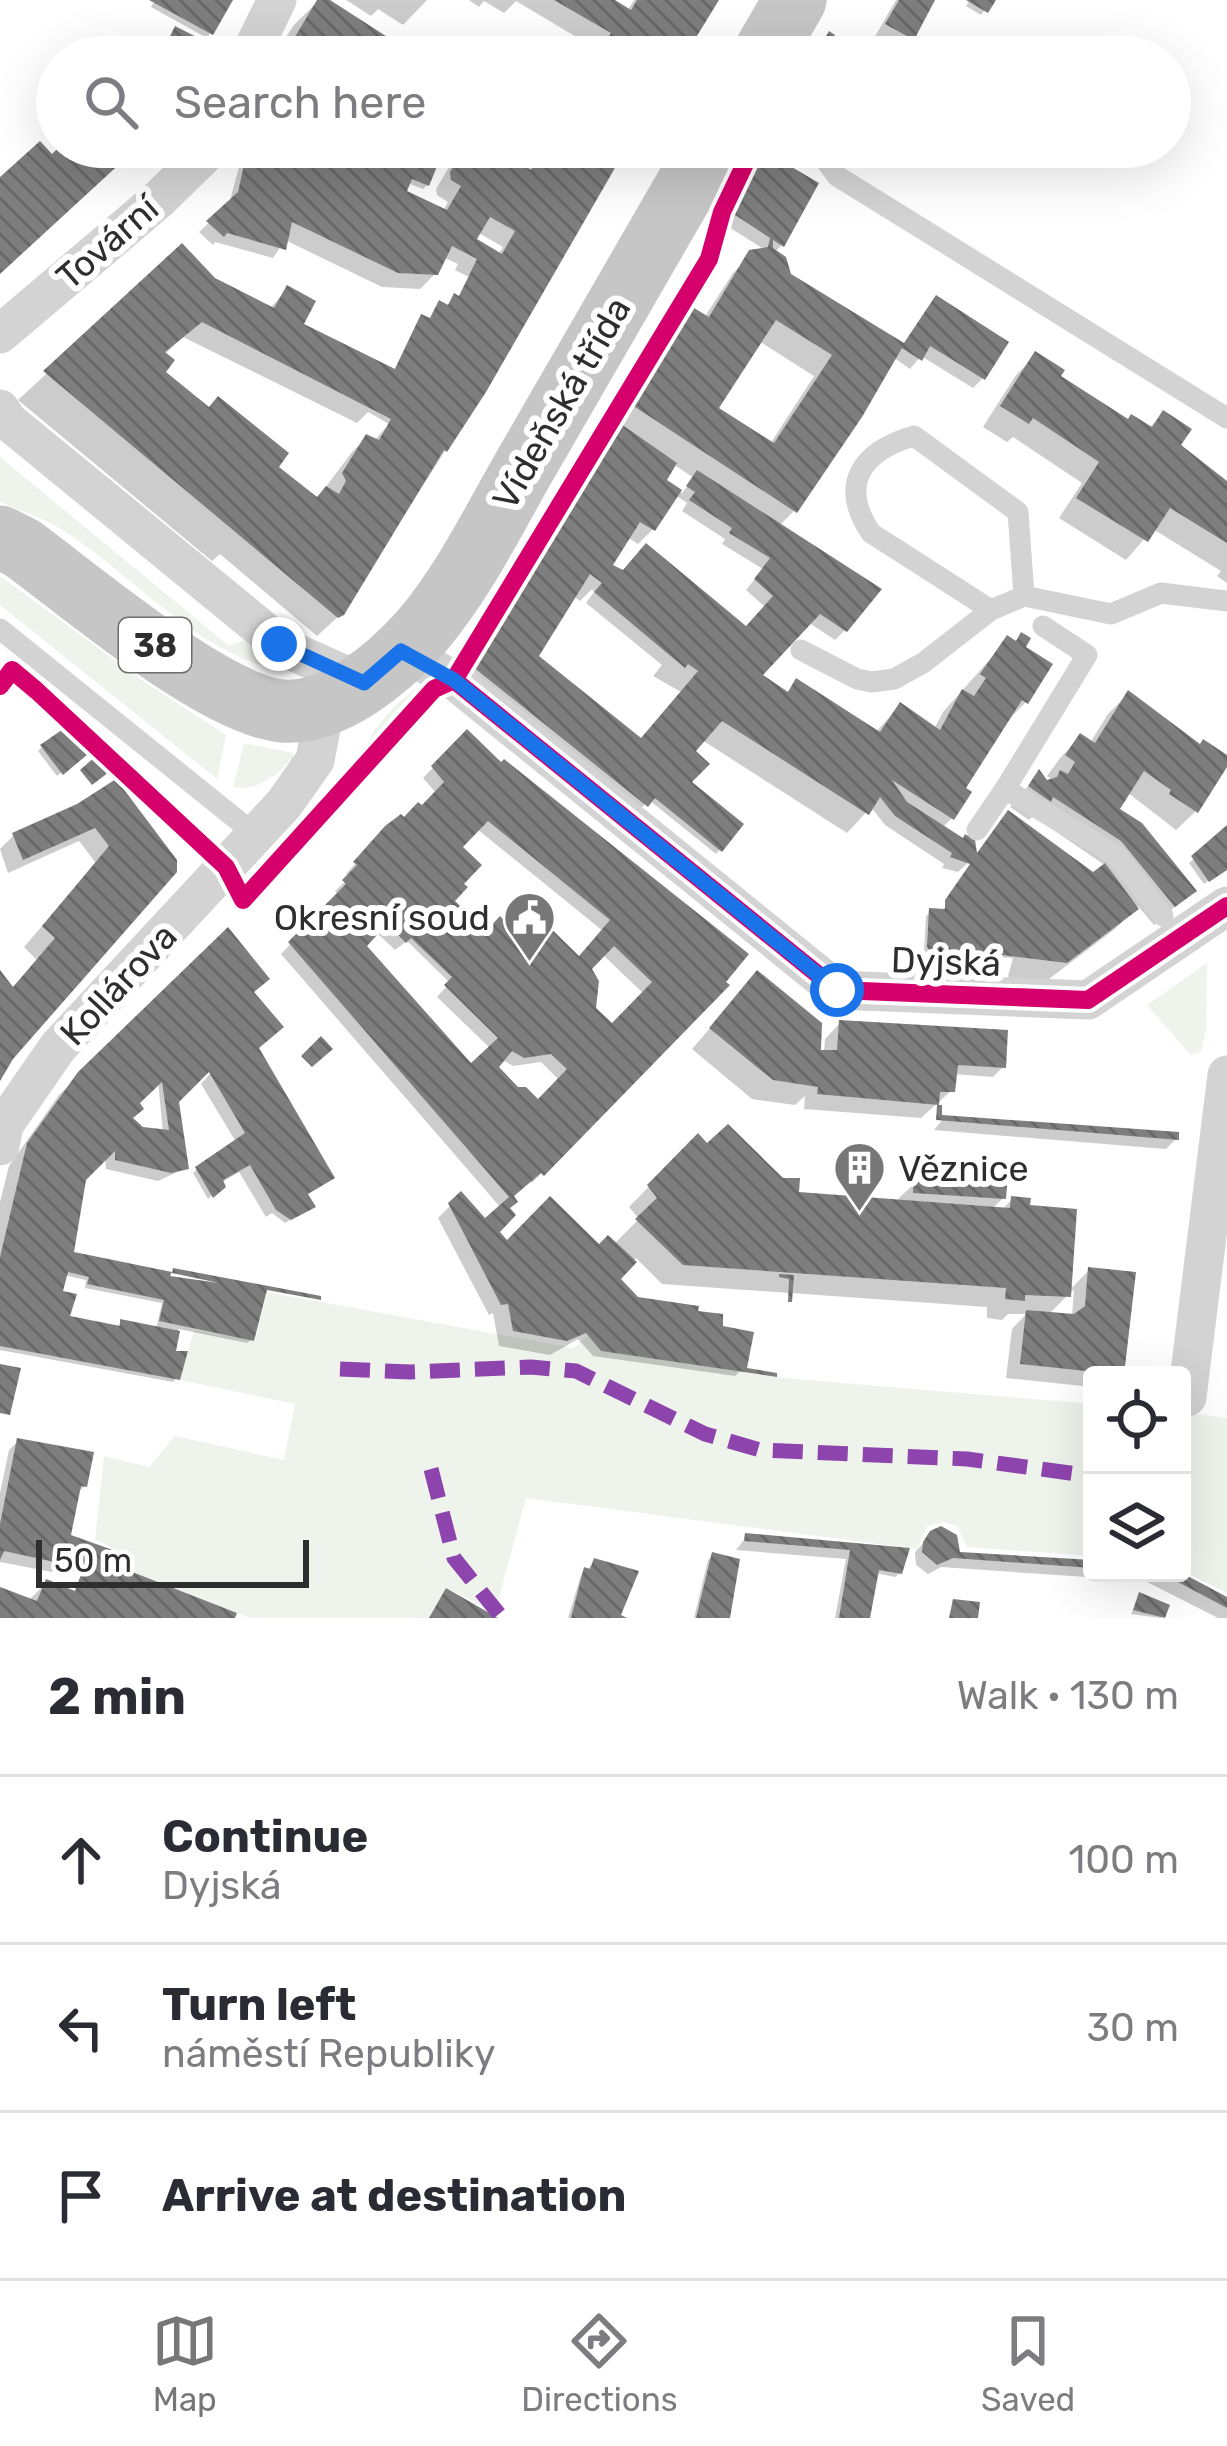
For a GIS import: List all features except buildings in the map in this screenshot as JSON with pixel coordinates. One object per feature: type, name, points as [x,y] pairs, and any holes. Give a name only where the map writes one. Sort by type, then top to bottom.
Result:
[{"type":"main road","points":[[774,36],[795,0]]},
{"type":"main road","name":"Vídeňská třída","points":[[364,679],[422,630],[481,542],[697,168]]},
{"type":"main road","name":"38","points":[[0,537],[22,548],[182,666],[253,704],[285,711],[364,679]]},
{"type":"street","points":[[259,36],[277,0]]},
{"type":"street","name":"Tovární","points":[[0,334],[191,168]]},
{"type":"street","name":"Dyjská","points":[[0,410],[285,648],[364,679],[454,680],[837,990],[1088,1000],[1227,906]]},
{"type":"street","name":"Kollárova","points":[[0,1146],[4,1126],[58,1047],[256,836],[315,760],[364,679]]},
{"type":"street","points":[[1191,1366],[1227,1076]]},
{"type":"lane","points":[[831,168],[837,176],[1227,418]]},
{"type":"lane","points":[[991,610],[871,533],[860,515],[857,484],[869,455],[914,436],[1018,512],[1024,596]]},
{"type":"lane","points":[[801,650],[857,679],[895,679],[991,610],[1024,596],[1111,614],[1161,593],[1227,601]]},
{"type":"lane","points":[[977,830],[1088,655],[1043,626]]},
{"type":"lane","points":[[0,629],[256,836]]},
{"type":"lane","points":[[1005,788],[1116,855],[1162,916]]},
{"type":"shaded area","points":[[0,457],[229,646],[256,635],[274,650],[263,666],[208,640],[61,529],[0,502]]},
{"type":"shaded area","points":[[0,576],[226,735],[217,779],[0,605]]},
{"type":"shaded area","points":[[421,686],[426,687],[364,753],[387,715]]},
{"type":"shaded area","points":[[244,743],[294,757],[259,784],[233,787]]},
{"type":"shaded area","points":[[1207,963],[1206,1030],[1201,1052],[1191,1055],[1147,1005]]},
{"type":"shaded area","points":[[267,1292],[573,1348],[588,1336],[601,1351],[783,1378],[1083,1403],[1083,1555],[967,1547],[957,1526],[944,1522],[927,1526],[917,1549],[526,1498],[495,1613],[447,1588],[429,1618],[250,1618],[117,1566],[121,1553],[95,1539],[104,1456],[149,1467],[175,1436],[284,1460],[295,1404],[180,1380],[194,1330],[255,1341]]},
{"type":"shaded area","points":[[1191,1413],[1227,1418],[1227,1593],[1191,1575]]},
{"type":"marked path","points":[[340,1369],[410,1372],[531,1367],[576,1371],[705,1434],[760,1450],[967,1459],[1083,1475]]},
{"type":"marked path","points":[[431,1469],[454,1558],[499,1614]]},
{"type":"cycle path","points":[[0,686],[12,670],[37,691],[226,867],[243,900],[434,689],[454,680],[709,259],[722,212],[743,168]]},
{"type":"cycle path","points":[[454,680],[837,990],[1088,1000],[1227,906]]},
{"type":"place","name":"Okresní soud","points":[[529,963]]},
{"type":"place","name":"Věznice","points":[[859,1214]]},
{"type":"route","points":[[279,644],[364,683],[401,651],[454,680],[837,990]]}]
